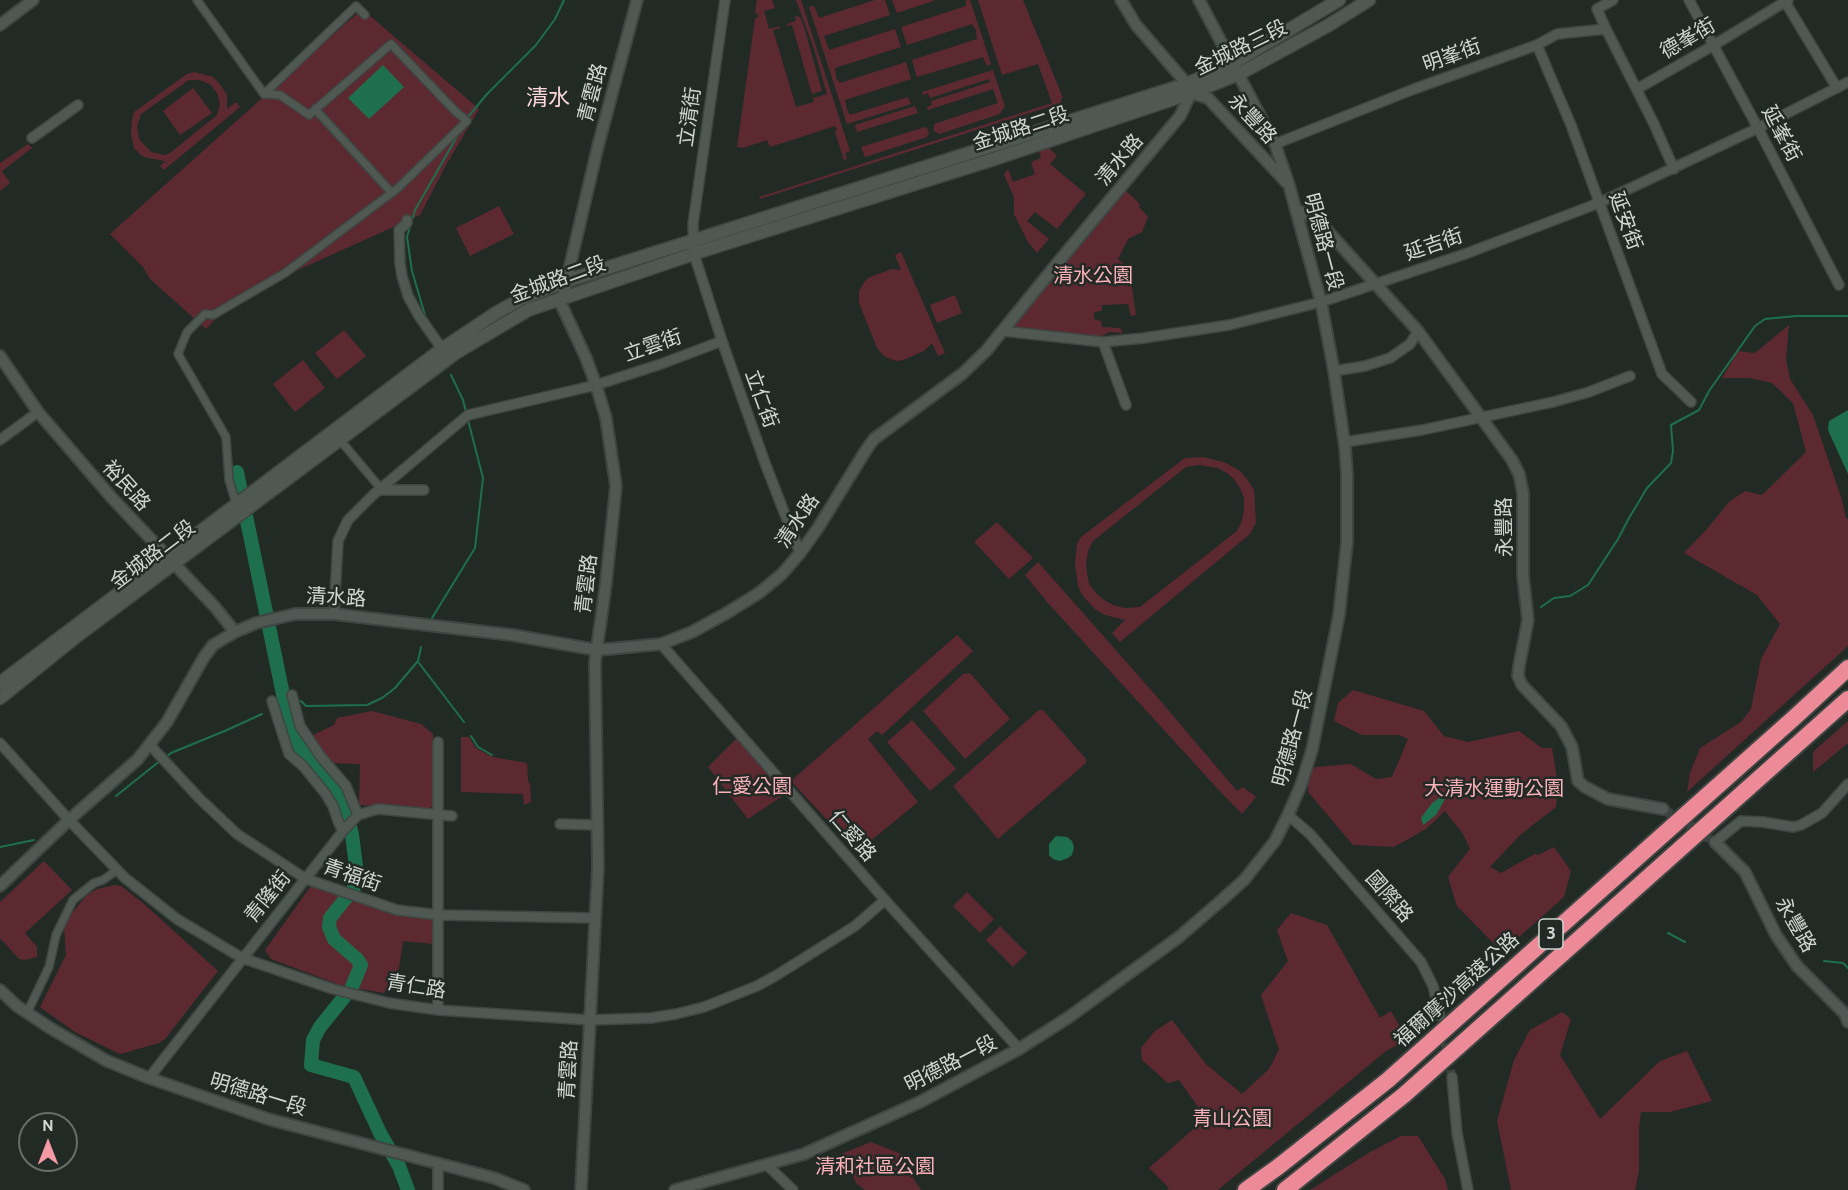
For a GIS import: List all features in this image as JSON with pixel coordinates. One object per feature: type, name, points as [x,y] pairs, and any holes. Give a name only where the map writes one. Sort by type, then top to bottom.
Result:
[{"type":"highway","name":"福爾摩沙高速公路","points":[[1246,1190],[1388,1080],[1848,668]]},
{"type":"highway","name":"3","points":[[1285,1190],[1404,1095],[1848,699]]},
{"type":"main road","name":"金城路三段","points":[[1236,68],[1339,0]]},
{"type":"main road","name":"金城路三段","points":[[1189,89],[1329,25],[1369,0]]},
{"type":"main road","name":"金城路二段","points":[[0,698],[170,560],[236,503],[442,348],[521,298],[566,280],[693,240],[1189,89]]},
{"type":"main road","name":"金城路二段","points":[[0,683],[340,440],[466,346],[528,310],[694,254],[994,159],[1189,89]]},
{"type":"street","points":[[0,25],[33,0]]},
{"type":"street","points":[[197,0],[264,94]]},
{"type":"street","name":"青雲路","points":[[580,1190],[597,867],[596,662],[616,486],[606,418],[586,358],[561,304],[598,146],[637,0]]},
{"type":"street","name":"立清街","points":[[694,254],[693,224],[725,0]]},
{"type":"street","name":"永豐路","points":[[1121,0],[1136,25],[1189,89],[1208,98],[1289,185]]},
{"type":"street","points":[[1613,0],[1597,9],[1674,169]]},
{"type":"street","name":"延峯街","points":[[1689,0],[1839,285]]},
{"type":"street","name":"明德路一段","points":[[675,1190],[804,1154],[920,1102],[1019,1049],[1069,1017],[1179,937],[1223,899],[1244,879],[1275,841],[1288,815],[1301,785],[1312,750],[1339,615],[1347,542],[1345,442],[1321,302],[1289,185],[1275,144],[1201,1]]},
{"type":"street","points":[[1786,1],[1837,88]]},
{"type":"street","name":"德峯街","points":[[1637,89],[1786,1]]},
{"type":"street","points":[[264,94],[356,6],[365,15]]},
{"type":"street","name":"明峯街","points":[[1275,144],[1414,89],[1537,45],[1557,34],[1606,29]]},
{"type":"street","points":[[236,503],[229,480],[226,437],[178,354],[187,332],[206,314],[213,315],[285,273],[392,193],[467,121],[391,44],[309,115],[280,95],[264,94]]},
{"type":"street","name":"延安街","points":[[1537,45],[1571,125],[1662,374],[1691,402]]},
{"type":"street","name":"延吉街","points":[[1003,332],[1103,342],[1229,325],[1321,302],[1465,254],[1599,203],[1674,169],[1848,82]]},
{"type":"street","name":"清水路","points":[[235,632],[256,623],[295,614],[334,614],[512,635],[597,650],[660,644],[692,632],[750,599],[782,574],[800,553],[874,439],[962,374],[1003,332],[1180,116],[1189,89]]},
{"type":"street","points":[[32,138],[78,105]]},
{"type":"street","points":[[315,109],[392,193]]},
{"type":"street","name":"永豐路","points":[[1296,210],[1316,218],[1418,331],[1512,460],[1519,474],[1523,493],[1523,576],[1528,620],[1518,676],[1522,685],[1561,726],[1572,747],[1578,780],[1585,787],[1608,800],[1663,809]]},
{"type":"street","points":[[407,220],[407,223],[399,230],[402,276],[408,296],[442,348]]},
{"type":"street","name":"立仁街","points":[[694,254],[765,463],[800,553]]},
{"type":"street","points":[[1334,371],[1365,366],[1390,358],[1410,344],[1418,331]]},
{"type":"street","name":"立雲街","points":[[334,614],[338,541],[348,520],[373,495],[382,490],[468,416],[596,385],[722,341]]},
{"type":"street","points":[[1103,342],[1126,405]]},
{"type":"street","name":"裕民路","points":[[0,356],[38,412],[112,498],[215,607],[235,632]]},
{"type":"street","points":[[1345,442],[1422,430],[1562,400],[1630,376]]},
{"type":"street","points":[[0,440],[38,412]]},
{"type":"street","points":[[340,440],[382,490],[424,490]]},
{"type":"street","points":[[0,886],[69,820],[138,759],[167,722],[213,645],[235,632]]},
{"type":"street","name":"仁愛路","points":[[660,644],[1019,1049]]},
{"type":"street","points":[[292,695],[300,726],[321,757],[346,786],[358,815],[378,809],[452,816]]},
{"type":"street","points":[[272,701],[289,754],[303,766],[325,793],[343,830]]},
{"type":"street","points":[[438,742],[438,1010]]},
{"type":"street","name":"青仁路","points":[[0,743],[117,870],[177,919],[242,958],[333,989],[389,1003],[438,1010],[590,1020],[651,1018],[676,1014],[704,1007],[757,986],[855,926],[885,900]]},
{"type":"street","name":"青福街","points":[[149,744],[199,798],[237,834],[306,879],[397,910],[439,915],[595,918]]},
{"type":"street","points":[[1715,842],[1741,821],[1793,827],[1807,822],[1822,813],[1848,784]]},
{"type":"street","name":"青隆街","points":[[149,1078],[343,830],[358,815]]},
{"type":"street","name":"國際路","points":[[1288,815],[1310,834],[1420,962],[1432,986],[1440,1016]]},
{"type":"street","points":[[560,824],[597,825]]},
{"type":"street","name":"永豐路","points":[[1715,842],[1745,872],[1776,935],[1797,966],[1845,1014],[1848,1022]]},
{"type":"street","points":[[27,1013],[49,967],[56,935],[73,900],[94,883],[103,880],[117,870]]},
{"type":"street","name":"明德路一段","points":[[0,990],[27,1013],[50,1028],[107,1061],[149,1078],[268,1119],[494,1178],[524,1190]]},
{"type":"street","points":[[1452,1077],[1457,1133],[1468,1190]]},
{"type":"street","points":[[438,1163],[438,1190]]},
{"type":"street","points":[[766,1165],[793,1190]]},
{"type":"green space","points":[[757,0],[772,0],[775,8],[764,11],[769,29],[780,26],[773,30],[796,107],[814,102],[813,98],[827,94],[796,0],[801,0],[850,151],[845,153],[847,159],[844,160],[835,126],[770,147],[767,140],[743,148],[737,147],[755,19],[759,16],[755,12]]},
{"type":"green space","points":[[875,0],[885,0],[890,15],[824,36],[829,50],[895,29],[901,47],[835,68],[836,78],[840,83],[906,62],[911,79],[845,100],[847,110],[850,115],[908,97],[911,104],[847,124],[809,7],[814,6],[819,18]]},
{"type":"green space","points":[[892,0],[936,0],[897,13]]},
{"type":"green space","points":[[966,0],[970,0],[991,64],[987,66],[983,57],[917,77],[912,60],[977,39],[976,30],[972,24],[907,45],[901,27],[966,6]]},
{"type":"green space","points":[[978,0],[1023,0],[1063,98],[1061,103],[760,199],[759,197],[1052,103],[1038,64],[1002,75]]},
{"type":"green space","points":[[362,9],[479,109],[420,215],[280,278],[222,312],[206,329],[150,279],[143,267],[110,234]]},
{"type":"green space","points":[[795,16],[800,17],[804,27],[822,91],[812,94],[792,25],[787,26],[796,21]]},
{"type":"green space","points":[[993,70],[1005,106],[1000,114],[939,134],[934,131],[934,124],[998,103],[993,89],[928,110],[927,107],[932,105],[931,101],[990,82],[989,79],[930,98],[928,93],[923,95],[922,92]]},
{"type":"green space","points":[[195,72],[213,77],[227,95],[227,109],[236,102],[240,107],[164,170],[160,166],[165,161],[142,156],[134,148],[131,133],[132,120],[134,112],[187,74]],"holes":[[[189,80],[199,80],[210,84],[217,93],[220,104],[217,115],[170,153],[165,155],[151,152],[139,139],[137,126],[141,114]]]},
{"type":"green space","points":[[193,88],[212,113],[180,135],[163,111]]},
{"type":"green space","points":[[915,106],[918,113],[857,132],[855,125]]},
{"type":"green space","points":[[925,127],[929,133],[927,137],[865,157],[861,147]]},
{"type":"green space","points":[[28,144],[32,148],[2,171],[10,183],[0,191],[0,163]]},
{"type":"green space","points":[[1048,147],[1057,156],[1050,164],[1086,194],[1057,229],[1035,212],[1027,221],[1049,239],[1037,253],[1028,242],[1014,214],[1014,197],[1004,175],[1008,169],[1013,182],[1035,174],[1031,162],[1041,158],[1038,149]]},
{"type":"green space","name":"清水公園","points":[[1125,190],[1136,200],[1148,217],[1142,232],[1128,239],[1118,259],[1129,268],[1136,315],[1131,316],[1128,304],[1102,305],[1102,311],[1094,312],[1094,319],[1101,321],[1102,327],[1120,328],[1123,333],[1109,332],[1101,337],[1013,328],[1036,298]]},
{"type":"green space","points":[[499,206],[514,234],[470,256],[456,228]]},
{"type":"green space","points":[[901,252],[945,353],[938,356],[932,343],[924,351],[903,360],[896,361],[884,356],[877,348],[859,303],[859,291],[870,277],[892,269],[901,270],[895,255]]},
{"type":"green space","points":[[955,295],[962,313],[937,323],[930,305]]},
{"type":"green space","points":[[1789,325],[1786,359],[1790,379],[1813,415],[1848,519],[1848,646],[1687,792],[1690,773],[1700,748],[1741,722],[1751,709],[1761,659],[1780,624],[1757,595],[1684,553],[1729,502],[1745,491],[1762,495],[1806,452],[1793,403],[1772,383],[1750,378],[1722,378],[1738,351],[1755,353]]},
{"type":"green space","points":[[344,330],[366,356],[337,379],[315,353]]},
{"type":"green space","points":[[303,360],[325,388],[295,412],[273,384]]},
{"type":"green space","points":[[1204,457],[1226,463],[1240,471],[1254,490],[1256,523],[1250,534],[1120,642],[1112,633],[1125,620],[1096,610],[1083,596],[1078,586],[1075,564],[1077,544],[1081,537],[1185,458]],"holes":[[[1199,465],[1218,468],[1234,479],[1244,498],[1242,521],[1237,531],[1140,607],[1125,608],[1113,605],[1096,593],[1089,584],[1086,564],[1088,551],[1093,541],[1186,467]]]},
{"type":"green space","points":[[997,522],[1033,558],[1009,579],[974,542]]},
{"type":"green space","points":[[1038,562],[1237,791],[1243,787],[1256,797],[1242,814],[1047,602],[1025,575]]},
{"type":"green space","points":[[957,635],[973,651],[882,735],[877,731],[868,739],[918,802],[857,852],[791,781]]},
{"type":"green space","points":[[970,673],[1010,719],[965,759],[923,711],[963,674]]},
{"type":"green space","name":"大清水運動公園","points":[[1353,690],[1424,711],[1444,736],[1468,742],[1519,731],[1542,748],[1552,748],[1558,785],[1556,807],[1520,835],[1490,867],[1501,873],[1535,854],[1538,855],[1554,847],[1571,871],[1564,897],[1502,952],[1457,906],[1448,877],[1470,849],[1463,834],[1445,811],[1426,829],[1394,847],[1353,845],[1308,792],[1309,775],[1315,767],[1351,764],[1376,779],[1392,777],[1408,739],[1399,735],[1362,735],[1334,721],[1338,703]]},
{"type":"green space","points":[[1039,710],[1043,710],[1086,759],[1086,763],[998,839],[953,786]]},
{"type":"green space","points":[[372,711],[421,724],[433,734],[433,806],[428,809],[359,805],[360,764],[332,763],[311,736],[334,725],[337,718]]},
{"type":"green space","points":[[912,720],[956,769],[930,791],[887,742]]},
{"type":"green space","points":[[1848,721],[1848,743],[1813,772],[1813,752]]},
{"type":"green space","points":[[461,737],[469,737],[476,748],[493,757],[527,763],[531,802],[524,805],[523,794],[461,792]]},
{"type":"green space","name":"仁愛公園","points":[[737,738],[787,793],[748,819],[708,767]]},
{"type":"green space","points":[[44,861],[72,890],[25,933],[37,947],[37,957],[19,959],[0,938],[0,902]]},
{"type":"green space","points":[[114,885],[121,886],[143,903],[218,971],[165,1039],[159,1043],[120,1054],[75,1032],[40,1007],[66,955],[64,928],[72,913],[86,896],[97,889]]},
{"type":"green space","points":[[311,886],[427,916],[435,924],[434,944],[403,941],[399,968],[384,993],[343,986],[271,959],[265,950]]},
{"type":"green space","points":[[967,892],[994,919],[980,933],[953,906]]},
{"type":"green space","name":"青山公園","points":[[1291,913],[1327,925],[1380,1018],[1391,1011],[1407,1040],[1386,1051],[1218,1190],[1167,1190],[1169,1188],[1149,1168],[1206,1118],[1179,1080],[1168,1083],[1142,1060],[1141,1048],[1155,1031],[1172,1020],[1206,1064],[1242,1094],[1269,1069],[1279,1050],[1261,995],[1288,961],[1277,930]]},
{"type":"green space","points":[[1000,926],[1027,953],[1013,967],[986,940]]},
{"type":"green space","points":[[1562,1012],[1571,1019],[1560,1055],[1600,1119],[1660,1061],[1687,1051],[1712,1101],[1670,1112],[1641,1112],[1639,1171],[1635,1190],[1511,1190],[1497,1121],[1514,1060],[1530,1030]]},
{"type":"green space","points":[[1401,1136],[1418,1136],[1445,1179],[1448,1190],[1310,1190],[1370,1152]]},
{"type":"green space","name":"清和社區公園","points":[[871,1142],[904,1155],[913,1178],[921,1190],[865,1190],[857,1184],[841,1154]]},
{"type":"shaded area","points":[[383,65],[404,87],[369,119],[348,98]]},
{"type":"shaded area","points":[[1848,410],[1848,474],[1828,430],[1829,421]]},
{"type":"shaded area","points":[[1439,798],[1445,799],[1436,815],[1423,825],[1421,818],[1432,803]]},
{"type":"shaded area","points":[[1056,836],[1067,837],[1072,841],[1074,847],[1072,855],[1060,861],[1049,855],[1049,844]]},
{"type":"waterway","points":[[468,117],[487,94],[536,45],[555,19],[564,0]]},
{"type":"waterway","points":[[427,322],[412,271],[407,237],[415,210],[459,133]]},
{"type":"waterway","points":[[1541,607],[1554,598],[1570,596],[1588,585],[1647,488],[1671,463],[1673,451],[1671,425],[1699,410],[1709,391],[1755,326],[1765,319],[1796,316],[1848,316]]},
{"type":"waterway","points":[[451,375],[466,412]]},
{"type":"waterway","points":[[432,618],[475,548],[483,478],[468,420]]},
{"type":"waterway","points":[[237,472],[244,506]]},
{"type":"waterway","points":[[246,516],[294,740],[344,800],[352,835],[356,866],[354,888],[330,918],[329,927],[334,939],[361,965],[352,987]]},
{"type":"waterway","points":[[301,701],[306,706],[367,705],[382,698],[395,688],[418,661],[421,647]]},
{"type":"waterway","points":[[419,663],[464,722]]},
{"type":"waterway","points":[[166,757],[262,714]]},
{"type":"waterway","points":[[471,736],[478,747],[492,755]]},
{"type":"waterway","points":[[116,796],[161,760]]},
{"type":"waterway","points":[[0,847],[34,840]]},
{"type":"waterway","points":[[1668,933],[1685,942]]},
{"type":"waterway","points":[[1824,961],[1843,963],[1848,968]]},
{"type":"waterway","points":[[345,996],[320,1027],[313,1040],[311,1065],[354,1077],[380,1133],[399,1166],[408,1190]]},
{"type":"tunnel","points":[[1663,809],[1715,842]]},
{"type":"tunnel","points":[[1443,1030],[1452,1077]]},
{"type":"district","name":"清水","points":[[548,99]]}]
